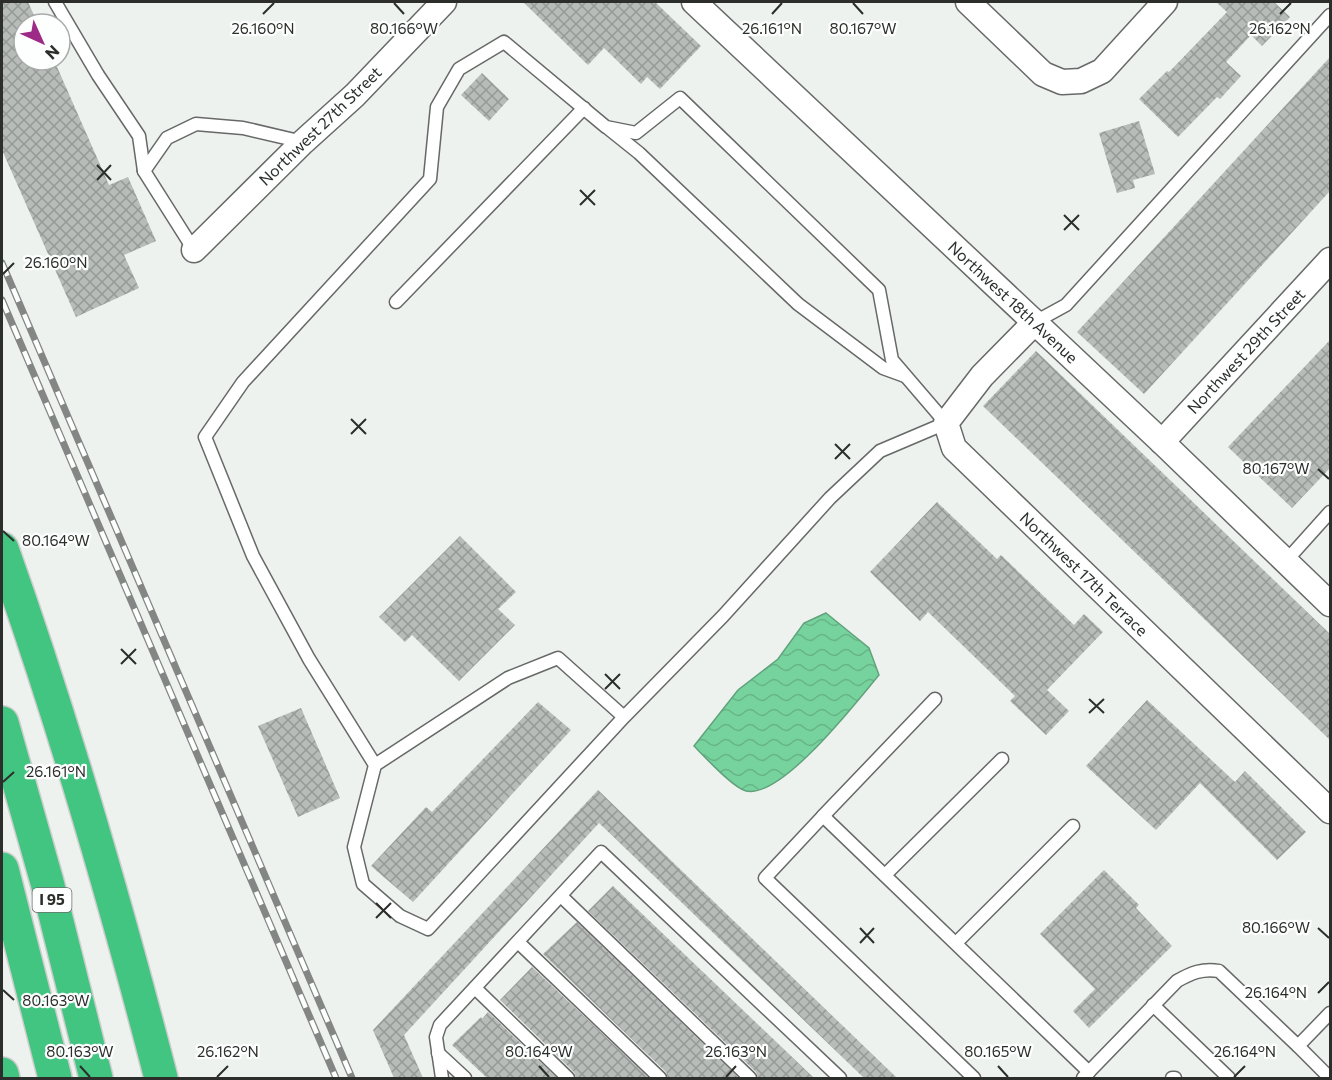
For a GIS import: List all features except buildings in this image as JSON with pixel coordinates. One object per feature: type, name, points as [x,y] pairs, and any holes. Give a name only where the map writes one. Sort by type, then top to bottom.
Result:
[{"type":"highway","points":[[2,549],[85,803],[114,901],[161,1078]]},
{"type":"highway","name":"I 95","points":[[2,723],[47,882],[96,1078]]},
{"type":"highway","points":[[2,869],[55,1078]]},
{"type":"highway","points":[[2,1074],[3,1078]]},
{"type":"street","name":"Northwest 18th Avenue","points":[[694,2],[1162,442],[1330,604]]},
{"type":"street","points":[[968,2],[1043,74],[1062,82],[1082,81],[1102,71],[1166,2]]},
{"type":"street","name":"Northwest 27th Street","points":[[194,250],[303,142],[355,95],[436,4]]},
{"type":"street","name":"Northwest 29th Street","points":[[1162,442],[1330,260]]},
{"type":"street","points":[[946,423],[982,376],[1035,322]]},
{"type":"street","name":"Northwest 17th Terrace","points":[[946,423],[954,448],[1330,811]]},
{"type":"lane","points":[[55,2],[98,75],[139,136],[144,171],[194,250]]},
{"type":"lane","points":[[1035,322],[1066,305],[1330,15]]},
{"type":"lane","points":[[375,765],[309,659],[253,556],[205,437],[243,382],[430,179],[437,107],[459,69],[504,42],[639,153],[798,304],[883,368],[906,377]]},
{"type":"lane","points":[[606,127],[636,133],[680,98],[879,290],[892,360],[946,423],[880,452],[830,498],[723,616],[624,717],[428,929],[400,916],[363,884],[354,847],[375,765],[508,678],[558,658],[624,717]]},
{"type":"lane","points":[[396,302],[584,108]]},
{"type":"lane","points":[[144,171],[167,138],[196,124],[243,128],[303,142]]},
{"type":"lane","points":[[1286,561],[1330,512]]},
{"type":"lane","points":[[935,699],[765,878],[974,1078]]},
{"type":"lane","points":[[885,876],[1002,759]]},
{"type":"lane","points":[[823,816],[956,943],[1086,1075],[1177,981],[1207,969],[1219,971],[1330,1078]]},
{"type":"lane","points":[[956,943],[1073,826]]},
{"type":"lane","points":[[442,1078],[436,1037],[440,1025],[602,852],[840,1078]]},
{"type":"lane","points":[[561,896],[750,1078]]},
{"type":"lane","points":[[518,942],[660,1078]]},
{"type":"lane","points":[[475,988],[568,1078]]},
{"type":"lane","points":[[1153,1005],[1229,1078]]},
{"type":"lane","points":[[1298,1046],[1330,1013]]},
{"type":"lane","points":[[438,1053],[465,1078]]},
{"type":"water","points":[[826,613],[869,648],[879,675],[837,725],[798,765],[779,780],[761,789],[746,791],[740,789],[719,772],[694,746],[738,690],[778,659],[804,623]]},
{"type":"railway","points":[[2,263],[352,1078]]},
{"type":"railway","points":[[2,300],[336,1078]]}]
